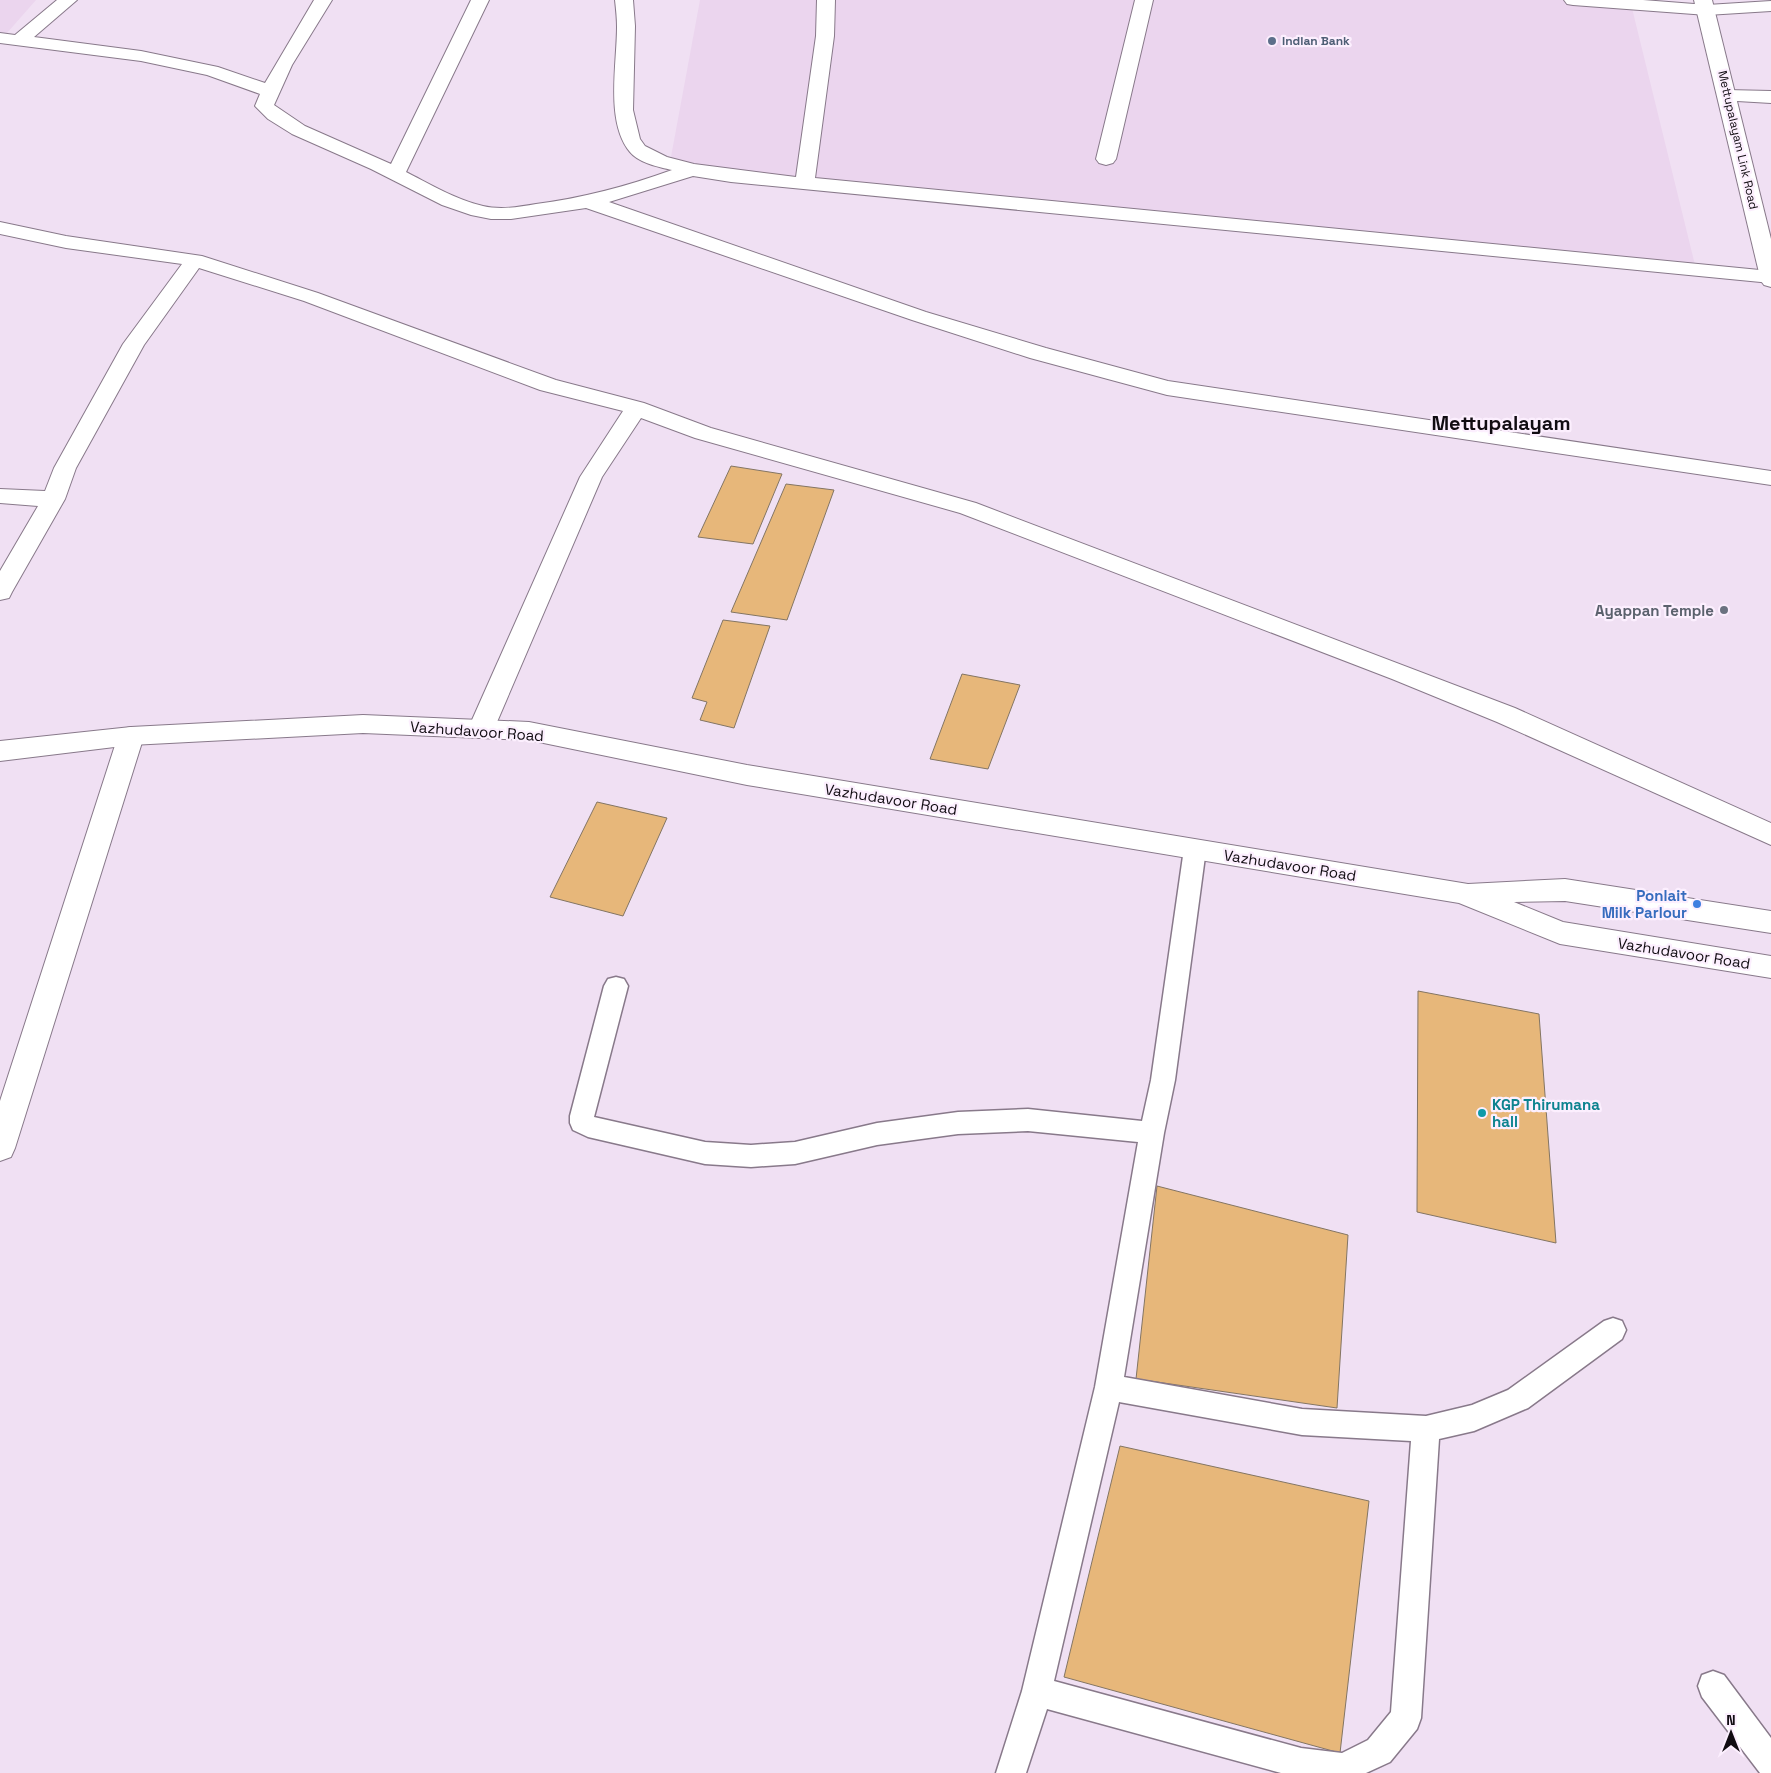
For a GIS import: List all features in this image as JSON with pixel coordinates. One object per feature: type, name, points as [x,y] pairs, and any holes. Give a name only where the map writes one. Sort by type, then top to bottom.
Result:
[{"type":"street","points":[[18,41],[68,0]]},
{"type":"street","points":[[323,0],[270,91],[264,106],[274,116],[396,173],[446,199],[479,211],[516,213],[564,208],[642,188],[692,170]]},
{"type":"street","points":[[396,173],[480,0]]},
{"type":"street","points":[[624,0],[626,26],[624,110],[631,139],[638,150],[645,154],[660,161],[692,170],[731,176],[1770,279]]},
{"type":"street","points":[[804,183],[825,36],[826,0]]},
{"type":"street","points":[[1106,159],[1144,0]]},
{"type":"street","points":[[1573,0],[1771,6]]},
{"type":"street","points":[[1705,5],[1727,0]]},
{"type":"street","name":"Mettupalayam Link Road","points":[[1705,5],[1768,254],[1770,279]]},
{"type":"street","points":[[0,38],[141,56],[212,71],[270,91]]},
{"type":"street","points":[[1728,96],[1771,97]]},
{"type":"street","points":[[589,202],[919,316],[1038,353],[1167,388],[1771,478]]},
{"type":"street","points":[[0,228],[66,242],[195,260],[311,297],[548,385],[636,408],[703,433],[968,508],[1401,672],[1506,715],[1771,835]]},
{"type":"street","points":[[0,592],[53,499],[65,468],[134,344],[195,260]]},
{"type":"street","points":[[481,729],[591,477],[636,408]]},
{"type":"street","points":[[0,496],[53,499]]},
{"type":"street","name":"Vazhudavoor Road","points":[[0,751],[131,736],[363,724],[529,731],[746,775],[1463,893],[1560,933],[1771,968]]},
{"type":"street","points":[[0,1148],[131,736]]},
{"type":"street","points":[[1463,893],[1565,890],[1771,922]]},
{"type":"lane","points":[[1011,1773],[1037,1690],[1109,1388],[1162,1080],[1186,906],[1196,849]]},
{"type":"lane","points":[[616,986],[582,1116],[582,1122],[588,1126],[705,1153],[751,1156],[795,1153],[877,1134],[958,1122],[1028,1120],[1152,1133]]},
{"type":"lane","points":[[1109,1388],[1302,1422],[1426,1430],[1474,1418],[1518,1399],[1613,1330]]},
{"type":"lane","points":[[1037,1690],[1301,1764],[1343,1768],[1380,1751],[1406,1718],[1426,1430]]},
{"type":"lane","points":[[1713,1686],[1771,1763]]},
{"type":"shaded area","points":[[0,0],[36,0],[0,41]]},
{"type":"shaded area","points":[[700,0],[1630,0],[1696,269],[668,173]]},
{"type":"building","points":[[731,466],[782,474],[753,544],[698,537]]},
{"type":"building","points":[[786,484],[834,490],[787,620],[731,612]]},
{"type":"building","points":[[723,620],[770,626],[734,728],[700,720],[707,702],[692,698]]},
{"type":"building","points":[[962,674],[1020,685],[988,769],[930,759]]},
{"type":"building","points":[[597,802],[667,818],[623,916],[550,897]]},
{"type":"building","name":"KGP Thirumana hall","points":[[1418,991],[1539,1014],[1556,1243],[1417,1212]]},
{"type":"building","points":[[1157,1186],[1348,1235],[1337,1408],[1136,1379]]},
{"type":"building","points":[[1120,1446],[1369,1501],[1340,1753],[1064,1677]]},
{"type":"place","name":"Indian Bank","points":[[1272,41]]},
{"type":"place","name":"Ayappan Temple","points":[[1724,610]]},
{"type":"place","name":"Ponlait Milk Parlour","points":[[1697,904]]},
{"type":"place","name":"KGP Thirumana hall","points":[[1482,1113]]},
{"type":"district","name":"Mettupalayam","points":[[1501,423]]}]
